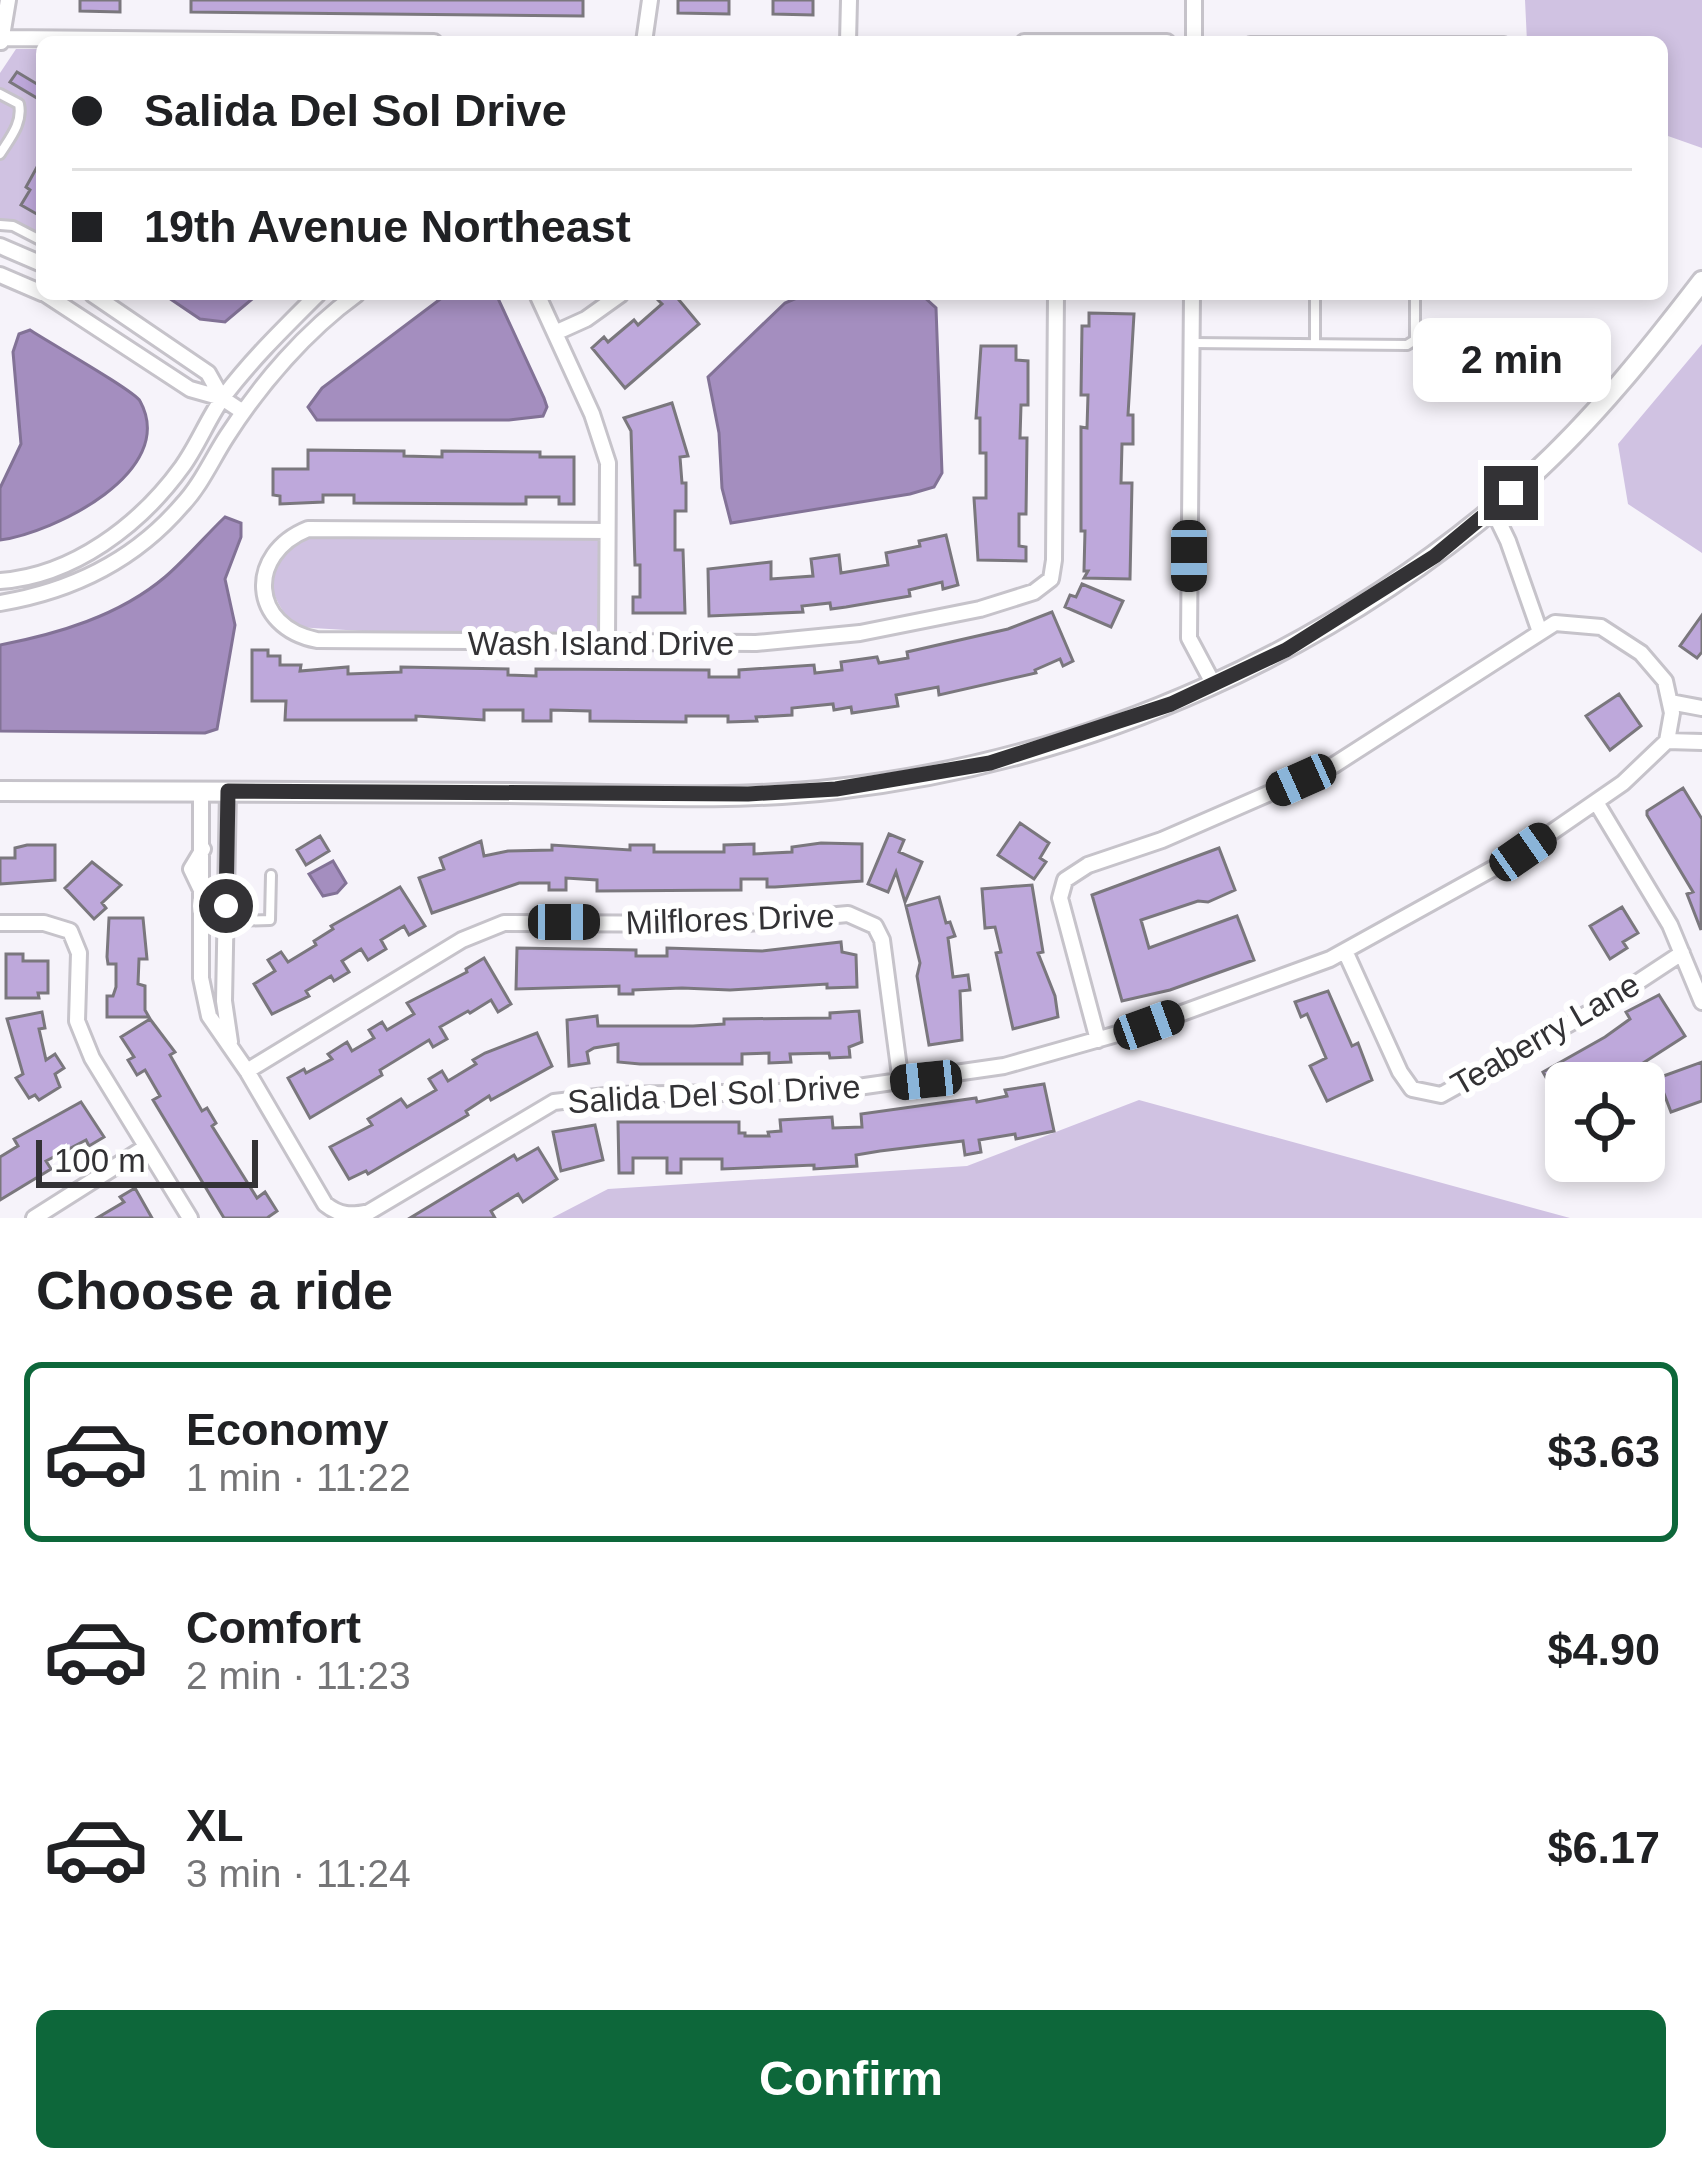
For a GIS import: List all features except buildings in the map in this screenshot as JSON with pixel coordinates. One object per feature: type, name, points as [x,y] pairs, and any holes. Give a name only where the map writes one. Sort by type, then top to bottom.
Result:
[{"type":"street","points":[[8,0],[2,42],[36,42]]},
{"type":"street","points":[[645,36],[650,0]]},
{"type":"street","points":[[848,0],[848,36]]},
{"type":"street","points":[[1194,0],[1194,36]]},
{"type":"street","points":[[0,246],[36,261]]},
{"type":"street","points":[[0,275],[36,290]]},
{"type":"street","points":[[0,791],[706,795],[836,789],[1009,758],[1126,721],[1214,685],[1286,650],[1435,556],[1530,477],[1632,373],[1702,280]]},
{"type":"street","points":[[55,300],[190,389],[222,398],[243,412]]},
{"type":"street","points":[[101,300],[208,373],[222,398]]},
{"type":"street","points":[[0,581],[56,568],[127,527],[185,463],[222,398],[257,355],[312,300]]},
{"type":"street","points":[[0,603],[76,584],[132,552],[186,502],[243,412],[284,362],[351,300]]},
{"type":"street","points":[[540,300],[604,446],[607,643]]},
{"type":"street","points":[[556,333],[613,300]]},
{"type":"street","name":"Wash Island Drive","points":[[608,531],[308,530],[287,538],[273,555],[263,593],[274,616],[293,635],[317,640],[756,643],[860,633],[980,609],[1034,592],[1051,579],[1054,560],[1056,300]]},
{"type":"street","points":[[1192,300],[1190,638],[1214,685]]},
{"type":"street","points":[[1492,508],[1540,632]]},
{"type":"street","points":[[1098,1040],[1060,898],[1065,880],[1088,865],[1162,840],[1334,765],[1555,623],[1601,627],[1641,653],[1664,681],[1672,713],[1667,741],[1702,742]]},
{"type":"street","points":[[1670,703],[1702,708]]},
{"type":"street","name":"Salida Del Sol Drive","points":[[202,791],[203,849],[191,869],[202,892],[201,978],[209,1016],[247,1070],[325,1204],[346,1215],[369,1212],[554,1102],[614,1095],[760,1095],[902,1083],[1004,1066],[1169,1018],[1346,951],[1523,852],[1623,783],[1667,741]]},
{"type":"street","name":"Salida Del Sol Drive","points":[[228,791],[224,1001],[231,1047]]},
{"type":"street","points":[[1596,802],[1658,901],[1702,1003]]},
{"type":"street","points":[[202,892],[226,892]]},
{"type":"street","name":"Milflores Drive","points":[[247,1070],[462,940],[504,923],[737,924],[848,914],[874,926],[882,940],[902,1083]]},
{"type":"street","points":[[202,921],[226,921]]},
{"type":"street","points":[[0,923],[44,923],[70,932],[80,952],[76,1021],[92,1058],[190,1218]]},
{"type":"street","name":"Teaberry Lane","points":[[1346,951],[1400,1072],[1412,1089],[1441,1095],[1603,1004],[1682,953]]},
{"type":"street","points":[[34,1218],[146,1147]]},
{"type":"lane","points":[[0,94],[19,104],[21,112],[0,154]]},
{"type":"lane","points":[[0,225],[36,238]]},
{"type":"lane","points":[[1315,344],[1316,300]]},
{"type":"lane","points":[[1191,343],[1407,345],[1414,340],[1415,300]]},
{"type":"lane","points":[[226,921],[270,920],[271,875]]},
{"type":"shaded area","points":[[1525,0],[1702,0],[1702,148],[1668,136],[1668,36],[1527,36]]},
{"type":"shaded area","points":[[16,49],[36,49],[36,241],[0,220],[0,73]]},
{"type":"shaded area","points":[[172,300],[251,300],[225,322],[200,319]]},
{"type":"shaded area","points":[[439,300],[499,300],[547,407],[543,416],[509,420],[317,420],[308,407],[322,388]]},
{"type":"shaded area","points":[[927,300],[936,308],[942,473],[934,487],[731,523],[708,377],[785,303]]},
{"type":"shaded area","points":[[30,330],[135,396],[147,427],[142,452],[127,474],[104,494],[50,525],[0,540],[0,488],[21,444],[13,352],[19,334]]},
{"type":"shaded area","points":[[1702,344],[1702,553],[1628,504],[1618,444]]},
{"type":"shaded area","points":[[225,517],[241,523],[241,537],[225,579],[235,625],[217,729],[205,733],[0,731],[0,645],[65,629],[128,603],[165,577]]},
{"type":"shaded area","points":[[309,538],[599,539],[600,634],[396,633],[296,627],[277,601],[272,577],[282,555]]},
{"type":"shaded area","points":[[333,861],[346,883],[337,893],[323,896],[309,874]]},
{"type":"shaded area","points":[[1139,1100],[1570,1218],[552,1218],[608,1189],[967,1166]]},
{"type":"route","points":[[226,906],[228,791],[795,793],[990,763],[1171,704],[1286,650],[1435,556],[1511,493]]}]
